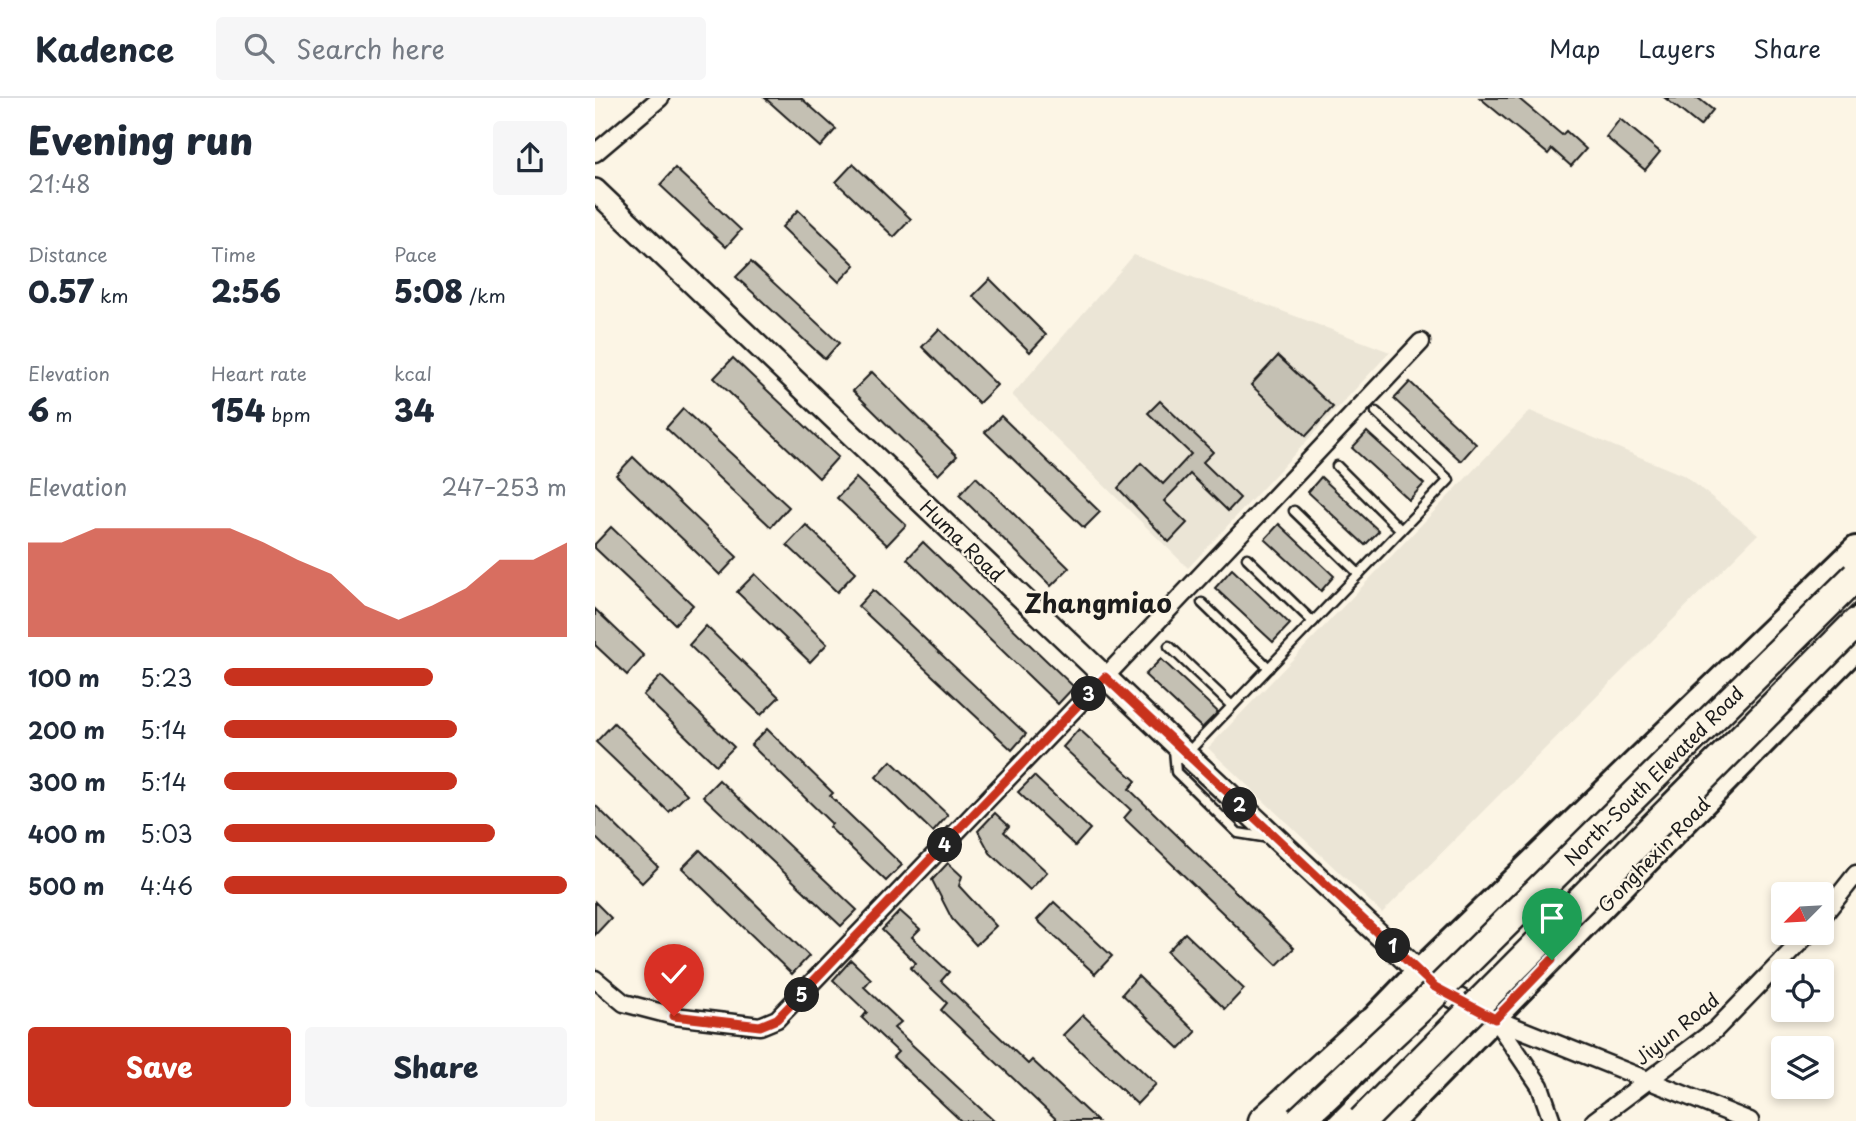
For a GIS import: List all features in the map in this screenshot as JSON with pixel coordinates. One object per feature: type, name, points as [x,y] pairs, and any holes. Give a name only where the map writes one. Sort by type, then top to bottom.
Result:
[{"type":"highway","name":"North-South Elevated Road","points":[[1299,1121],[1424,1004],[1856,576]]},
{"type":"highway","name":"North-South Elevated Road","points":[[1362,1121],[1856,623]]},
{"type":"highway","points":[[1263,1121],[1369,1024]]},
{"type":"main road","points":[[1622,775],[1640,743],[1856,530]]},
{"type":"main road","points":[[1312,1121],[1345,1085],[1360,1053],[1369,1024],[1420,971],[1856,549]]},
{"type":"main road","name":"Gonghexin Road","points":[[1392,1121],[1495,1019],[1856,647]]},
{"type":"main road","points":[[1677,832],[1720,802],[1856,664]]},
{"type":"street","points":[[595,153],[660,98]]},
{"type":"street","name":"Huma Road","points":[[595,190],[1180,749],[1435,987],[1495,1019]]},
{"type":"street","points":[[595,979],[624,1003],[674,1016],[760,1026],[777,1019],[1421,342]]},
{"type":"street","points":[[1834,902],[1856,874]]},
{"type":"street","name":"Jiyun Road","points":[[1594,1121],[1715,1030],[1797,945]]},
{"type":"street","points":[[1495,1019],[1750,1121]]},
{"type":"street","points":[[1495,1019],[1540,1086],[1552,1121]]},
{"type":"lane","points":[[1180,749],[1232,706],[1449,480],[1376,412]]},
{"type":"lane","points":[[1337,466],[1401,530]]},
{"type":"lane","points":[[1294,511],[1359,574]]},
{"type":"lane","points":[[1247,558],[1313,621]]},
{"type":"lane","points":[[1202,603],[1269,667]]},
{"type":"lane","points":[[1169,646],[1232,706]]},
{"type":"shaded area","points":[[1134,255],[1390,352],[1188,568],[1012,395]]},
{"type":"shaded area","points":[[1530,411],[1685,476],[1758,534],[1382,913],[1208,748]]},
{"type":"building","points":[[765,98],[801,98],[836,129],[820,147]]},
{"type":"building","points":[[1480,98],[1518,98],[1562,135],[1566,131],[1586,149],[1571,166],[1552,149],[1548,154]]},
{"type":"building","points":[[1665,98],[1698,98],[1713,110],[1700,126]]},
{"type":"building","points":[[1620,119],[1660,152],[1645,170],[1606,137]]},
{"type":"building","points":[[853,164],[911,219],[894,237],[836,182]]},
{"type":"building","points":[[675,168],[741,230],[726,247],[660,185]]},
{"type":"building","points":[[798,210],[855,265],[839,282],[782,227]]},
{"type":"building","points":[[751,262],[839,343],[825,359],[736,277]]},
{"type":"building","points":[[990,279],[1046,335],[1030,352],[973,296]]},
{"type":"building","points":[[939,329],[997,385],[979,403],[922,347]]},
{"type":"building","points":[[1278,356],[1333,407],[1306,436],[1251,385]]},
{"type":"building","points":[[733,358],[838,457],[819,478],[714,378]]},
{"type":"building","points":[[872,372],[957,456],[938,475],[853,391]]},
{"type":"building","points":[[1410,382],[1476,444],[1461,461],[1394,399]]},
{"type":"building","points":[[1160,401],[1213,452],[1203,462],[1240,498],[1228,511],[1190,474],[1164,501],[1187,523],[1169,542],[1118,488],[1141,463],[1163,484],[1191,454],[1148,413]]},
{"type":"building","points":[[683,409],[789,507],[771,527],[666,428]]},
{"type":"building","points":[[1001,416],[1100,512],[1084,528],[985,432]]},
{"type":"building","points":[[1367,432],[1424,484],[1409,500],[1352,448]]},
{"type":"building","points":[[633,457],[737,557],[720,575],[616,475]]},
{"type":"building","points":[[976,477],[1069,568],[1051,586],[959,495]]},
{"type":"building","points":[[1321,477],[1379,531],[1365,545],[1308,492]]},
{"type":"building","points":[[856,478],[906,525],[887,545],[837,498]]},
{"type":"building","points":[[1279,524],[1334,576],[1321,591],[1265,539]]},
{"type":"building","points":[[806,525],[856,572],[837,592],[787,545]]},
{"type":"building","points":[[611,527],[693,605],[675,624],[595,548],[595,544]]},
{"type":"building","points":[[923,542],[1074,687],[1058,704],[907,559]]},
{"type":"building","points":[[1232,569],[1290,624],[1273,642],[1215,588]]},
{"type":"building","points":[[755,574],[827,644],[810,662],[737,592]]},
{"type":"building","points":[[873,590],[1026,734],[1012,750],[858,606]]},
{"type":"building","points":[[595,609],[644,656],[627,675],[595,645]]},
{"type":"building","points":[[706,626],[779,697],[761,715],[689,645]]},
{"type":"building","points":[[1161,659],[1218,712],[1202,728],[1145,675]]},
{"type":"building","points":[[661,676],[734,747],[716,765],[643,695]]},
{"type":"building","points":[[614,723],[687,794],[669,812],[596,742]]},
{"type":"building","points":[[767,729],[833,793],[830,796],[902,865],[886,881],[829,827],[832,824],[751,745]]},
{"type":"building","points":[[1079,729],[1136,781],[1129,789],[1294,948],[1277,965],[1124,818],[1131,810],[1063,747]]},
{"type":"building","points":[[891,761],[948,815],[933,832],[876,777]]},
{"type":"building","points":[[1034,776],[1090,829],[1075,846],[1018,792]]},
{"type":"building","points":[[719,780],[857,910],[841,926],[703,796]]},
{"type":"building","points":[[595,805],[658,867],[642,883],[595,837]]},
{"type":"building","points":[[995,813],[1009,826],[1004,832],[1047,872],[1030,890],[990,853],[978,831]]},
{"type":"building","points":[[700,850],[809,956],[792,974],[682,868]]},
{"type":"building","points":[[948,863],[962,876],[959,886],[996,926],[976,945],[952,919],[932,880]]},
{"type":"building","points":[[595,902],[611,918],[595,935]]},
{"type":"building","points":[[1054,902],[1112,956],[1095,974],[1037,920]]},
{"type":"building","points":[[900,911],[920,929],[912,937],[949,972],[941,981],[1028,1064],[1032,1060],[1097,1121],[1058,1121],[941,1010],[947,1003],[910,968],[916,963],[882,930]]},
{"type":"building","points":[[1185,933],[1244,989],[1225,1009],[1167,952]]},
{"type":"building","points":[[851,960],[871,979],[864,987],[901,1022],[894,1028],[994,1121],[961,1121],[893,1057],[898,1052],[862,1018],[867,1012],[833,980]]},
{"type":"building","points":[[1138,976],[1196,1032],[1180,1049],[1122,994]]},
{"type":"building","points":[[1083,1015],[1156,1084],[1137,1104],[1063,1035]]},
{"type":"railway","points":[[1324,1121],[1856,587]]},
{"type":"railway","points":[[1664,796],[1856,604]]},
{"type":"district","name":"Zhangmiao","points":[[1098,604]]},
{"type":"route","points":[[674,1016],[760,1026],[777,1019],[1105,677],[1435,987],[1495,1019],[1552,960]]}]
